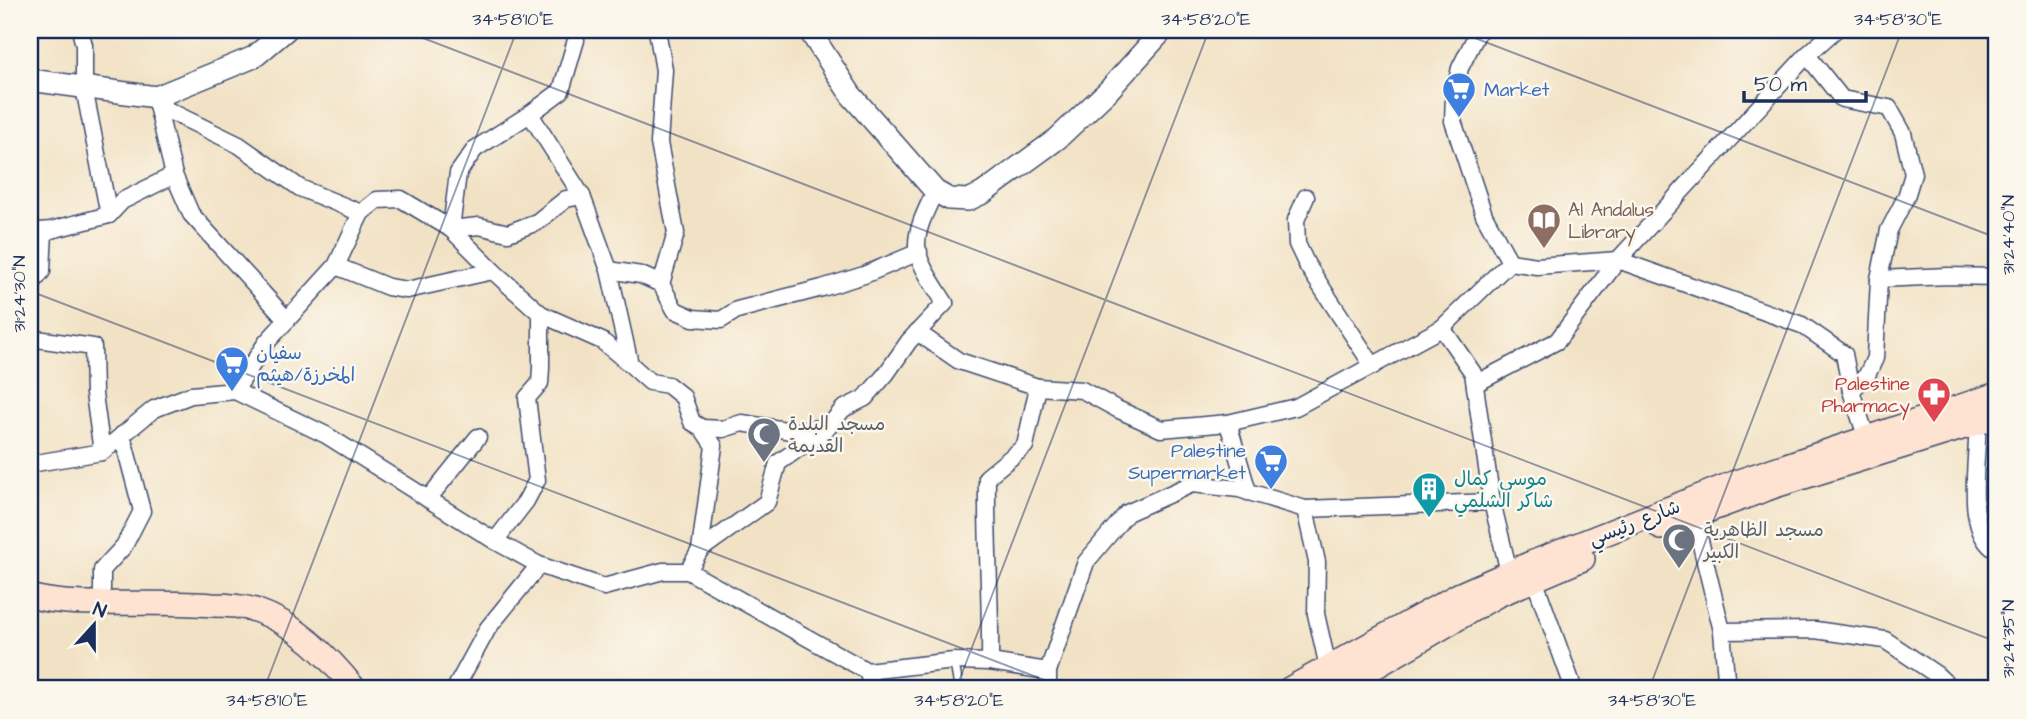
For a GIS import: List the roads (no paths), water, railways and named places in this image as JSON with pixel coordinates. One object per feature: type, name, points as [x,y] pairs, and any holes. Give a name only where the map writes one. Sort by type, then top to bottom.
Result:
[{"type":"main road","name":"شارع رئيسي","points":[[1332,684],[1458,595],[1509,572],[1733,483],[1870,447],[1987,409]]},
{"type":"main road","name":"شارع رئيسي","points":[[1289,689],[1332,684],[1375,667],[1496,596],[1534,579],[1606,548],[1775,486],[1870,447]]},
{"type":"main road","points":[[30,596],[65,602],[196,604],[253,609],[288,626],[310,641],[334,663],[355,689]]},
{"type":"main road","points":[[30,608],[82,615],[221,618],[248,624],[271,632],[291,645],[336,689]]},
{"type":"street","points":[[80,30],[84,46],[84,88],[109,215]]},
{"type":"street","points":[[157,101],[254,57],[286,30]]},
{"type":"street","points":[[657,30],[664,70],[659,144],[676,233],[661,284]]},
{"type":"street","points":[[809,30],[851,95],[934,191],[949,199],[958,200],[968,200],[983,192],[1057,139],[1108,91],[1163,30]]},
{"type":"street","points":[[1479,30],[1460,68],[1454,94],[1453,121],[1484,215],[1510,262]]},
{"type":"street","points":[[1475,384],[1557,341],[1618,260],[1807,55],[1835,30]]},
{"type":"street","points":[[451,229],[458,173],[475,149],[561,91],[576,40]]},
{"type":"street","points":[[1807,55],[1842,100],[1889,108],[1903,133],[1913,174],[1906,197],[1889,230],[1879,279],[1875,358],[1867,374],[1851,391]]},
{"type":"street","points":[[30,80],[157,101],[240,145],[300,188],[361,214]]},
{"type":"street","points":[[157,101],[174,175],[191,214],[287,320]]},
{"type":"street","points":[[530,114],[582,196],[609,270],[630,364]]},
{"type":"street","points":[[30,286],[42,271],[37,231],[109,215],[122,201],[174,175]]},
{"type":"street","points":[[700,550],[767,502],[778,463],[821,436],[843,409],[865,398],[917,332],[945,303],[924,269],[916,245],[934,191]]},
{"type":"street","points":[[451,229],[479,226],[508,233],[537,222],[566,199],[582,196]]},
{"type":"street","points":[[1306,197],[1296,220],[1297,244],[1307,265],[1373,366]]},
{"type":"street","points":[[235,391],[266,343],[336,266],[361,214],[377,200],[401,199],[451,229],[541,314],[602,341],[650,382],[668,385],[683,397],[692,422],[702,428],[713,446],[700,550],[688,571]]},
{"type":"street","points":[[609,270],[641,275],[661,284],[675,310],[692,318],[721,320],[737,310],[853,278],[919,252]]},
{"type":"street","points":[[1510,262],[1537,266],[1618,260],[1802,325],[1844,354],[1851,391],[1870,447]]},
{"type":"street","points":[[917,332],[959,361],[1038,387],[1082,390],[1161,429],[1228,423],[1296,407],[1442,328],[1510,262]]},
{"type":"street","points":[[336,266],[387,287],[407,290],[493,271]]},
{"type":"street","points":[[1879,279],[1997,277]]},
{"type":"street","points":[[495,541],[526,501],[537,480],[527,398],[540,383],[541,314]]},
{"type":"street","points":[[1442,328],[1472,373],[1492,502],[1509,572]]},
{"type":"street","points":[[30,338],[93,347],[94,394],[102,452]]},
{"type":"street","points":[[990,662],[987,477],[1025,446],[1038,387]]},
{"type":"street","points":[[30,464],[102,452],[154,409],[191,395],[235,391],[326,435],[495,541],[539,565],[604,587],[663,571],[688,571],[867,671],[954,661],[990,662],[1048,671]]},
{"type":"street","points":[[1987,409],[1976,517],[1983,538],[1997,551]]},
{"type":"street","points":[[702,428],[723,429],[742,423],[798,432],[830,425]]},
{"type":"street","points":[[1228,423],[1248,492]]},
{"type":"street","points":[[102,603],[102,570],[124,547],[142,511],[122,435]]},
{"type":"street","points":[[428,499],[478,437]]},
{"type":"street","points":[[1048,689],[1048,671],[1086,562],[1127,513],[1192,484],[1238,489],[1305,509],[1492,502]]},
{"type":"street","points":[[1305,509],[1317,562],[1316,614],[1332,684]]},
{"type":"street","points":[[1694,516],[1722,631],[1727,689]]},
{"type":"street","points":[[455,689],[488,628],[539,565]]},
{"type":"street","points":[[1534,579],[1574,687]]},
{"type":"street","points":[[1722,631],[1815,630],[1885,640],[1937,675],[1952,689]]},
{"type":"street","points":[[867,671],[873,689]]},
{"type":"lane","points":[[954,661],[959,689]]},
{"type":"place","name":"Market","points":[[1459,119]]},
{"type":"place","name":"Al Andalus Library","points":[[1544,250]]},
{"type":"place","name":"سفيان المخرزة/هيثم","points":[[232,393]]},
{"type":"place","name":"Palestine Pharmacy","points":[[1934,424]]},
{"type":"place","name":"مسجد البلدة القديمة","points":[[764,464]]},
{"type":"place","name":"Palestine Supermarket","points":[[1271,491]]},
{"type":"place","name":"موسى كمال شاكر الشلمي","points":[[1429,519]]},
{"type":"place","name":"مسجد الظاهرية الكبير","points":[[1679,570]]}]
